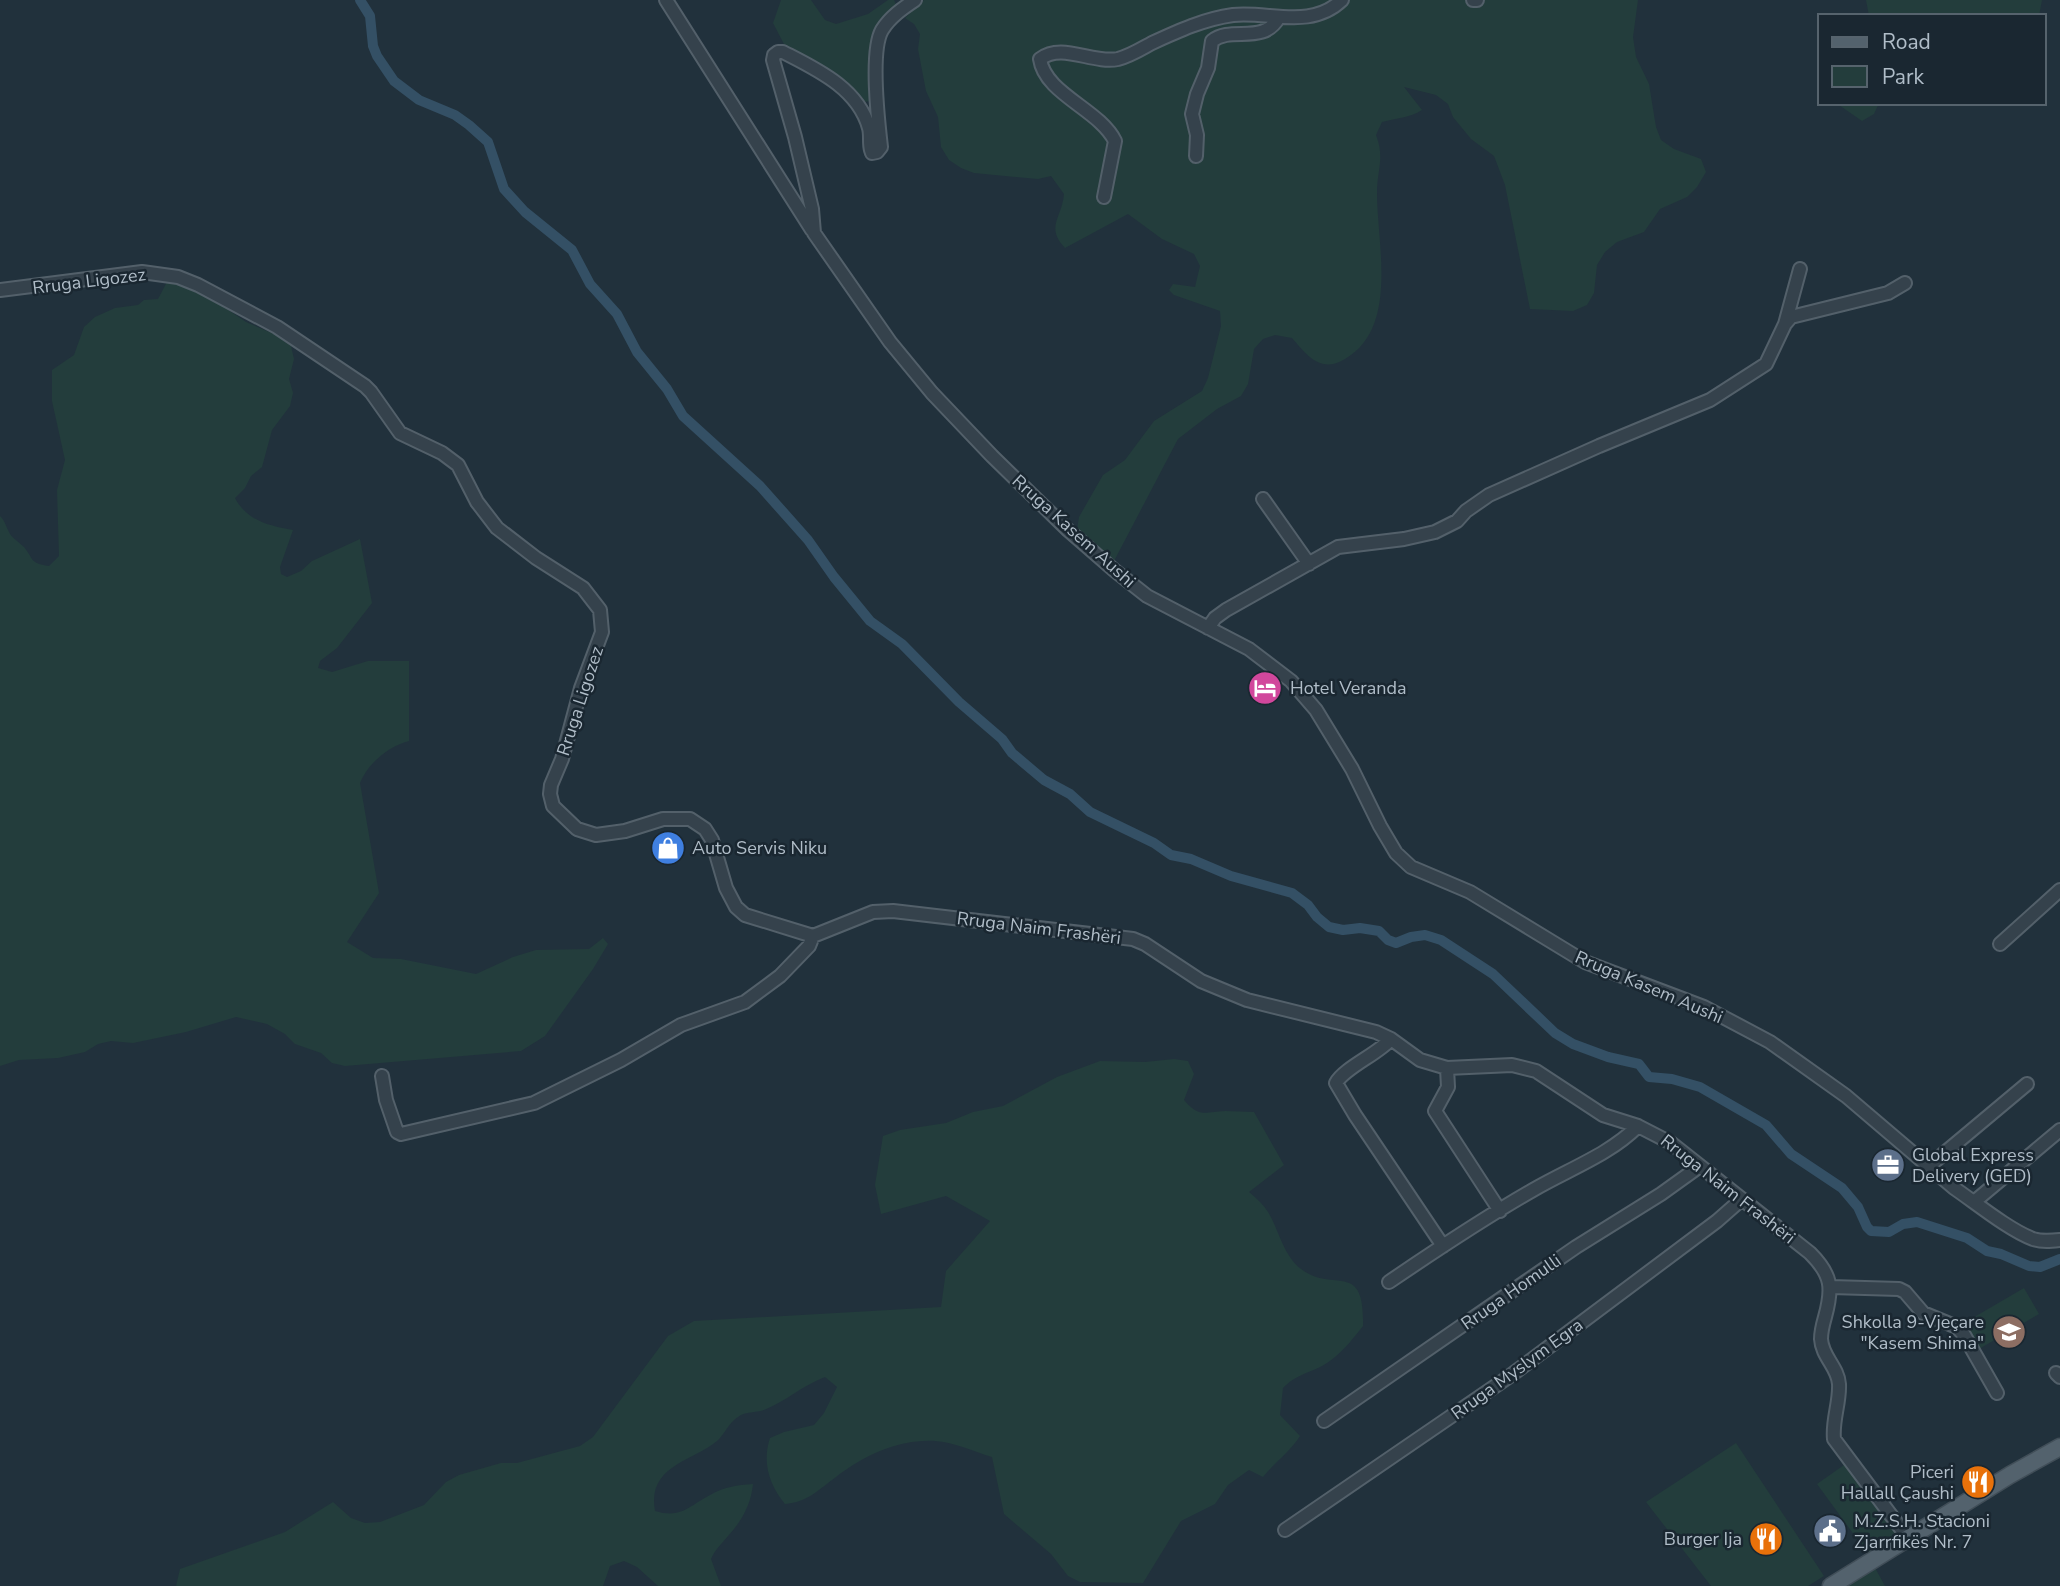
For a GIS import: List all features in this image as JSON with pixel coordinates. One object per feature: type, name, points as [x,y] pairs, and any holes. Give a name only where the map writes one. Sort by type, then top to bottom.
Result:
[{"type":"main road","points":[[1831,1586],[2060,1447]]},
{"type":"street","points":[[666,0],[814,233]]},
{"type":"street","name":"Rruga Kasem Aushi","points":[[915,0],[895,15],[881,31],[877,48],[876,85],[881,147],[877,152],[872,153],[869,128],[859,106],[841,87],[827,76],[783,52],[774,55],[774,70],[789,113],[812,209],[814,233],[899,352],[932,393],[1068,530],[1114,570],[1147,596],[1258,655],[1298,689],[1315,710],[1352,769],[1396,853],[1411,867],[1470,892],[1585,962],[1704,1007],[1769,1042],[1830,1083],[1974,1202],[2033,1239],[2047,1242],[2060,1240]]},
{"type":"street","points":[[1104,197],[1115,141],[1097,119],[1069,98],[1043,73],[1040,59],[1053,52],[1102,60],[1117,59],[1188,26],[1237,15],[1306,17],[1333,7],[1342,0]]},
{"type":"street","points":[[1196,156],[1197,135],[1192,114],[1208,68],[1212,41],[1224,35],[1266,31],[1279,17]]},
{"type":"street","points":[[1208,628],[1215,618],[1226,610],[1338,547],[1404,539],[1435,532],[1457,521],[1489,495],[1710,400],[1766,364],[1785,324],[1800,269]]},
{"type":"street","name":"Rruga Ligozez","points":[[0,290],[142,272],[178,278],[198,285],[277,327],[365,387],[400,433],[442,453],[458,465],[477,502],[496,528],[583,588],[600,610],[602,632],[582,688],[562,759],[551,785],[550,794],[554,806],[577,829],[596,835],[616,833],[654,821],[674,818],[698,823],[712,840],[726,888],[736,907],[746,915],[792,932],[813,936]]},
{"type":"street","points":[[1785,324],[1791,317],[1888,293],[1905,283]]},
{"type":"street","points":[[1263,499],[1309,564]]},
{"type":"street","points":[[2000,944],[2060,890]]},
{"type":"street","name":"Rruga Naim Frashëri","points":[[813,936],[882,910],[1133,939],[1200,981],[1247,1000],[1353,1025],[1391,1039],[1420,1060],[1447,1068],[1512,1065],[1526,1067],[1603,1115],[1639,1126],[1671,1143],[1819,1262],[1831,1287]]},
{"type":"street","points":[[382,1076],[386,1100],[397,1132],[401,1135],[534,1103],[621,1060],[681,1025],[745,1002],[780,976],[808,946],[813,936]]},
{"type":"street","points":[[1391,1039],[1383,1048],[1343,1074],[1336,1083],[1354,1115],[1443,1246]]},
{"type":"street","points":[[1447,1068],[1448,1087],[1435,1111],[1500,1211]]},
{"type":"street","points":[[1929,1166],[2027,1084]]},
{"type":"street","points":[[1389,1282],[1534,1189],[1614,1146],[1639,1126]]},
{"type":"street","points":[[1974,1202],[2060,1130]]},
{"type":"street","name":"Rruga Homulli","points":[[1324,1421],[1576,1247],[1661,1194],[1700,1166]]},
{"type":"street","name":"Rruga Myslym Egra","points":[[1285,1530],[1510,1376],[1717,1221],[1742,1199]]},
{"type":"street","points":[[1908,1538],[1834,1438],[1833,1426],[1839,1385],[1834,1366],[1826,1357],[1821,1336],[1831,1287],[1890,1287],[1905,1292],[1923,1313],[1957,1327],[1997,1393]]},
{"type":"green space","points":[[781,0],[811,0],[825,20],[836,24],[868,14],[888,0],[894,0],[900,13],[886,22],[874,101],[861,102],[786,48],[773,23]]},
{"type":"green space","points":[[924,0],[1638,0],[1633,37],[1636,57],[1649,84],[1656,127],[1661,140],[1674,149],[1701,159],[1706,172],[1687,197],[1660,209],[1644,232],[1617,242],[1605,252],[1597,265],[1594,293],[1587,305],[1573,311],[1530,309],[1505,185],[1494,156],[1471,139],[1453,117],[1448,104],[1436,95],[1404,87],[1422,110],[1382,122],[1376,135],[1380,157],[1377,193],[1381,283],[1379,306],[1373,327],[1362,345],[1345,359],[1328,364],[1315,360],[1292,338],[1275,335],[1263,339],[1254,349],[1248,384],[1241,396],[1217,409],[1178,439],[1113,563],[1077,529],[1079,517],[1103,475],[1125,460],[1154,421],[1202,391],[1208,378],[1221,326],[1220,311],[1174,295],[1169,290],[1173,284],[1195,287],[1200,266],[1194,254],[1162,239],[1128,214],[1065,248],[1059,241],[1055,228],[1064,194],[1051,176],[1038,179],[974,173],[949,160],[941,147],[938,117],[926,91],[918,49],[920,34],[914,24],[905,18]]},
{"type":"green space","points":[[1866,0],[2042,0],[2039,14],[1869,14]]},
{"type":"green space","points":[[1839,105],[1878,105],[1874,114],[1862,121]]},
{"type":"green space","points":[[168,280],[208,296],[246,322],[274,334],[291,346],[294,359],[289,379],[293,393],[290,406],[272,430],[262,467],[251,476],[245,488],[235,498],[253,517],[293,530],[280,567],[281,574],[287,577],[301,571],[312,561],[360,539],[372,603],[337,648],[320,661],[318,668],[332,672],[368,661],[409,661],[409,741],[380,756],[360,783],[379,893],[347,942],[373,958],[401,959],[476,974],[536,950],[589,949],[603,938],[608,944],[545,1036],[521,1051],[345,1066],[332,1063],[321,1053],[295,1044],[285,1034],[267,1024],[236,1017],[186,1032],[133,1043],[111,1041],[98,1044],[85,1052],[58,1058],[19,1060],[0,1066],[0,516],[11,535],[35,562],[49,566],[59,556],[57,490],[65,460],[52,401],[52,370],[74,355],[84,327],[95,317],[115,308],[158,299]]},
{"type":"green space","points":[[1174,1059],[1188,1061],[1194,1074],[1184,1100],[1198,1112],[1254,1112],[1284,1165],[1249,1192],[1266,1209],[1286,1250],[1301,1269],[1313,1276],[1353,1285],[1359,1292],[1363,1326],[1334,1358],[1297,1377],[1283,1388],[1280,1415],[1300,1436],[1292,1447],[1263,1477],[1249,1470],[1228,1485],[1215,1504],[1181,1521],[1143,1583],[1080,1582],[1068,1576],[1051,1554],[1004,1514],[992,1457],[950,1443],[922,1441],[883,1450],[847,1469],[806,1498],[785,1504],[768,1473],[770,1438],[814,1425],[824,1413],[837,1387],[825,1377],[772,1407],[738,1417],[717,1441],[673,1467],[658,1484],[654,1496],[655,1511],[672,1513],[684,1510],[720,1490],[753,1484],[742,1518],[711,1559],[721,1586],[658,1586],[637,1567],[624,1561],[610,1566],[603,1586],[176,1586],[180,1569],[285,1532],[333,1502],[351,1518],[365,1523],[380,1522],[424,1505],[446,1482],[459,1475],[580,1446],[593,1437],[668,1336],[694,1321],[941,1307],[946,1271],[990,1221],[946,1196],[881,1214],[875,1185],[883,1136],[900,1130],[946,1123],[973,1112],[1003,1106],[1057,1077],[1100,1061],[1145,1062]]},
{"type":"green space","points":[[2024,1288],[2039,1314],[1979,1349],[1964,1323]]},
{"type":"green space","points":[[1736,1443],[1824,1576],[1808,1586],[1711,1586],[1646,1502]]},
{"type":"green space","points":[[1844,1465],[1899,1535],[1868,1554],[1817,1484]]},
{"type":"green space","points":[[1874,1566],[1885,1586],[1840,1586]]},
{"type":"waterway","points":[[360,0],[370,16],[373,46],[377,56],[394,81],[419,100],[455,115],[488,142],[504,189],[525,212],[572,250],[590,284],[617,314],[637,352],[667,389],[683,416],[760,486],[808,540],[870,621],[902,644],[959,702],[1002,739],[1012,753],[1044,780],[1070,794],[1090,812],[1154,843],[1171,855],[1191,859],[1231,876],[1292,893],[1329,927],[1379,931],[1388,940],[1396,943],[1425,935],[1441,940],[1493,974],[1555,1033],[1573,1044],[1608,1057],[1639,1064],[1649,1077],[1672,1079],[1700,1087],[1766,1125],[1791,1154],[1842,1188],[1858,1207],[1871,1231],[1889,1232],[1903,1224],[1917,1222],[1967,1238],[1987,1251],[2029,1266],[2040,1267],[2060,1259]]},
{"type":"place","name":"Hotel Veranda","points":[[1265,688]]},
{"type":"place","name":"Auto Servis Niku","points":[[668,848]]},
{"type":"place","name":"Global Express Delivery (GED)","points":[[1888,1165]]},
{"type":"place","name":"Shkolla 9-Vjeçare \"Kasem Shima\"","points":[[2009,1332]]},
{"type":"place","name":"Piceri Hallall Çaushi","points":[[1978,1482]]},
{"type":"place","name":"M.Z.S.H. Stacioni Zjarrfikës Nr. 7","points":[[1830,1531]]},
{"type":"place","name":"Burger Ija","points":[[1766,1539]]}]
